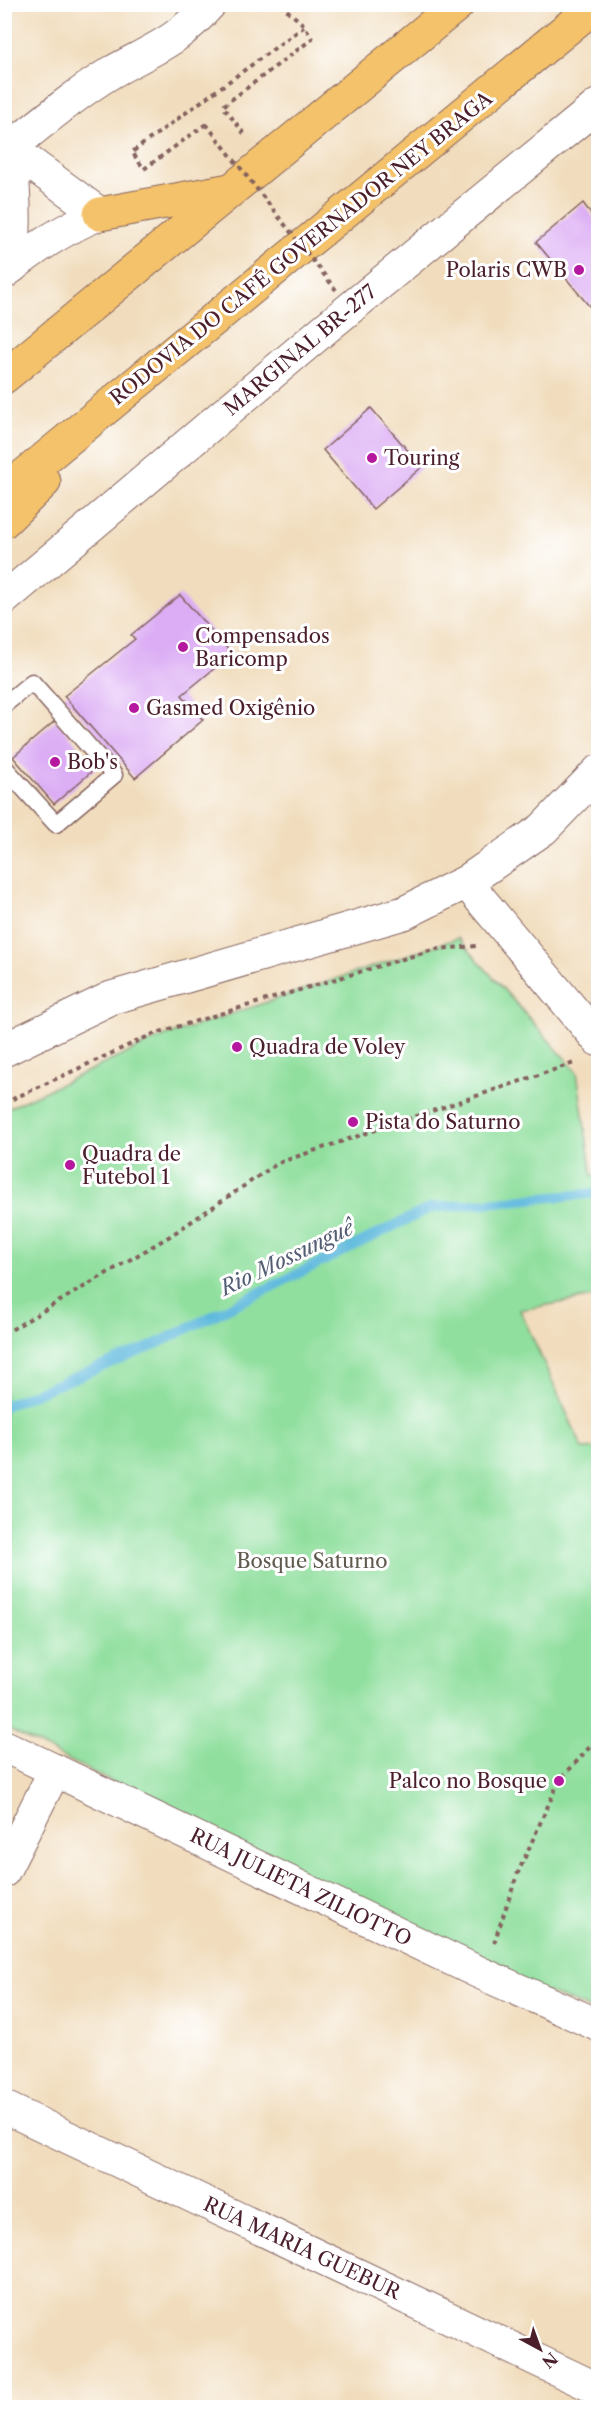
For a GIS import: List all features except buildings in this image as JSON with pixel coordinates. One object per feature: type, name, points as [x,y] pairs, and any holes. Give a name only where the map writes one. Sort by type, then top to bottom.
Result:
[{"type":"highway","points":[[4,377],[458,4]]},
{"type":"highway","name":"RODOVIA DO CAFÉ GOVERNADOR NEY BRAGA","points":[[4,492],[597,4]]},
{"type":"highway","points":[[100,214],[232,190]]},
{"type":"highway","points":[[4,521],[174,353]]},
{"type":"street","points":[[6,147],[111,73],[164,46],[183,33],[210,4]]},
{"type":"street","name":"MARGINAL BR-277","points":[[4,599],[326,328],[598,105]]},
{"type":"street","points":[[6,147],[100,214]]},
{"type":"street","points":[[6,147],[16,196],[16,231],[8,270]]},
{"type":"street","points":[[8,270],[54,236],[100,214]]},
{"type":"street","points":[[4,1050],[111,998],[404,913],[466,882],[543,829],[598,772]]},
{"type":"street","points":[[466,882],[598,1040]]},
{"type":"street","name":"RUA JULIETA ZILIOTTO","points":[[4,1746],[476,1971],[598,2025]]},
{"type":"street","points":[[4,1871],[55,1770]]},
{"type":"street","name":"RUA MARIA GUEBUR","points":[[4,2107],[598,2389]]},
{"type":"lane","points":[[4,705],[32,682],[114,775],[56,824],[4,767]]},
{"type":"path","points":[[265,162],[223,106],[312,39],[304,26],[280,4]]},
{"type":"path","points":[[304,26],[132,152],[144,170],[206,124],[336,290]]},
{"type":"path","points":[[4,1103],[153,1034],[436,949],[480,945]]},
{"type":"path","points":[[4,1334],[170,1236],[278,1163],[576,1063],[569,1054]]},
{"type":"path","points":[[492,1948],[517,1875],[559,1780],[598,1738]]},
{"type":"green space","name":"Bosque Saturno","points":[[458,938],[577,1072],[592,1176],[598,1173],[598,1296],[520,1310],[583,1449],[598,1448],[598,2012],[485,1969],[5,1728],[4,1110],[160,1038]]},
{"type":"waterway","name":"Rio Mossunguê","points":[[4,1406],[150,1347],[430,1208],[598,1193]]},
{"type":"place","name":"Polaris CWB","points":[[579,270]]},
{"type":"place","name":"Touring","points":[[372,458]]},
{"type":"place","name":"Compensados Baricomp","points":[[183,647]]},
{"type":"place","name":"Gasmed Oxigênio","points":[[134,708]]},
{"type":"place","name":"Bob's","points":[[55,762]]},
{"type":"place","name":"Quadra de Voley","points":[[237,1047]]},
{"type":"place","name":"Pista do Saturno","points":[[353,1122]]},
{"type":"place","name":"Quadra de Futebol 1","points":[[70,1165]]},
{"type":"place","name":"Palco no Bosque","points":[[559,1781]]}]
